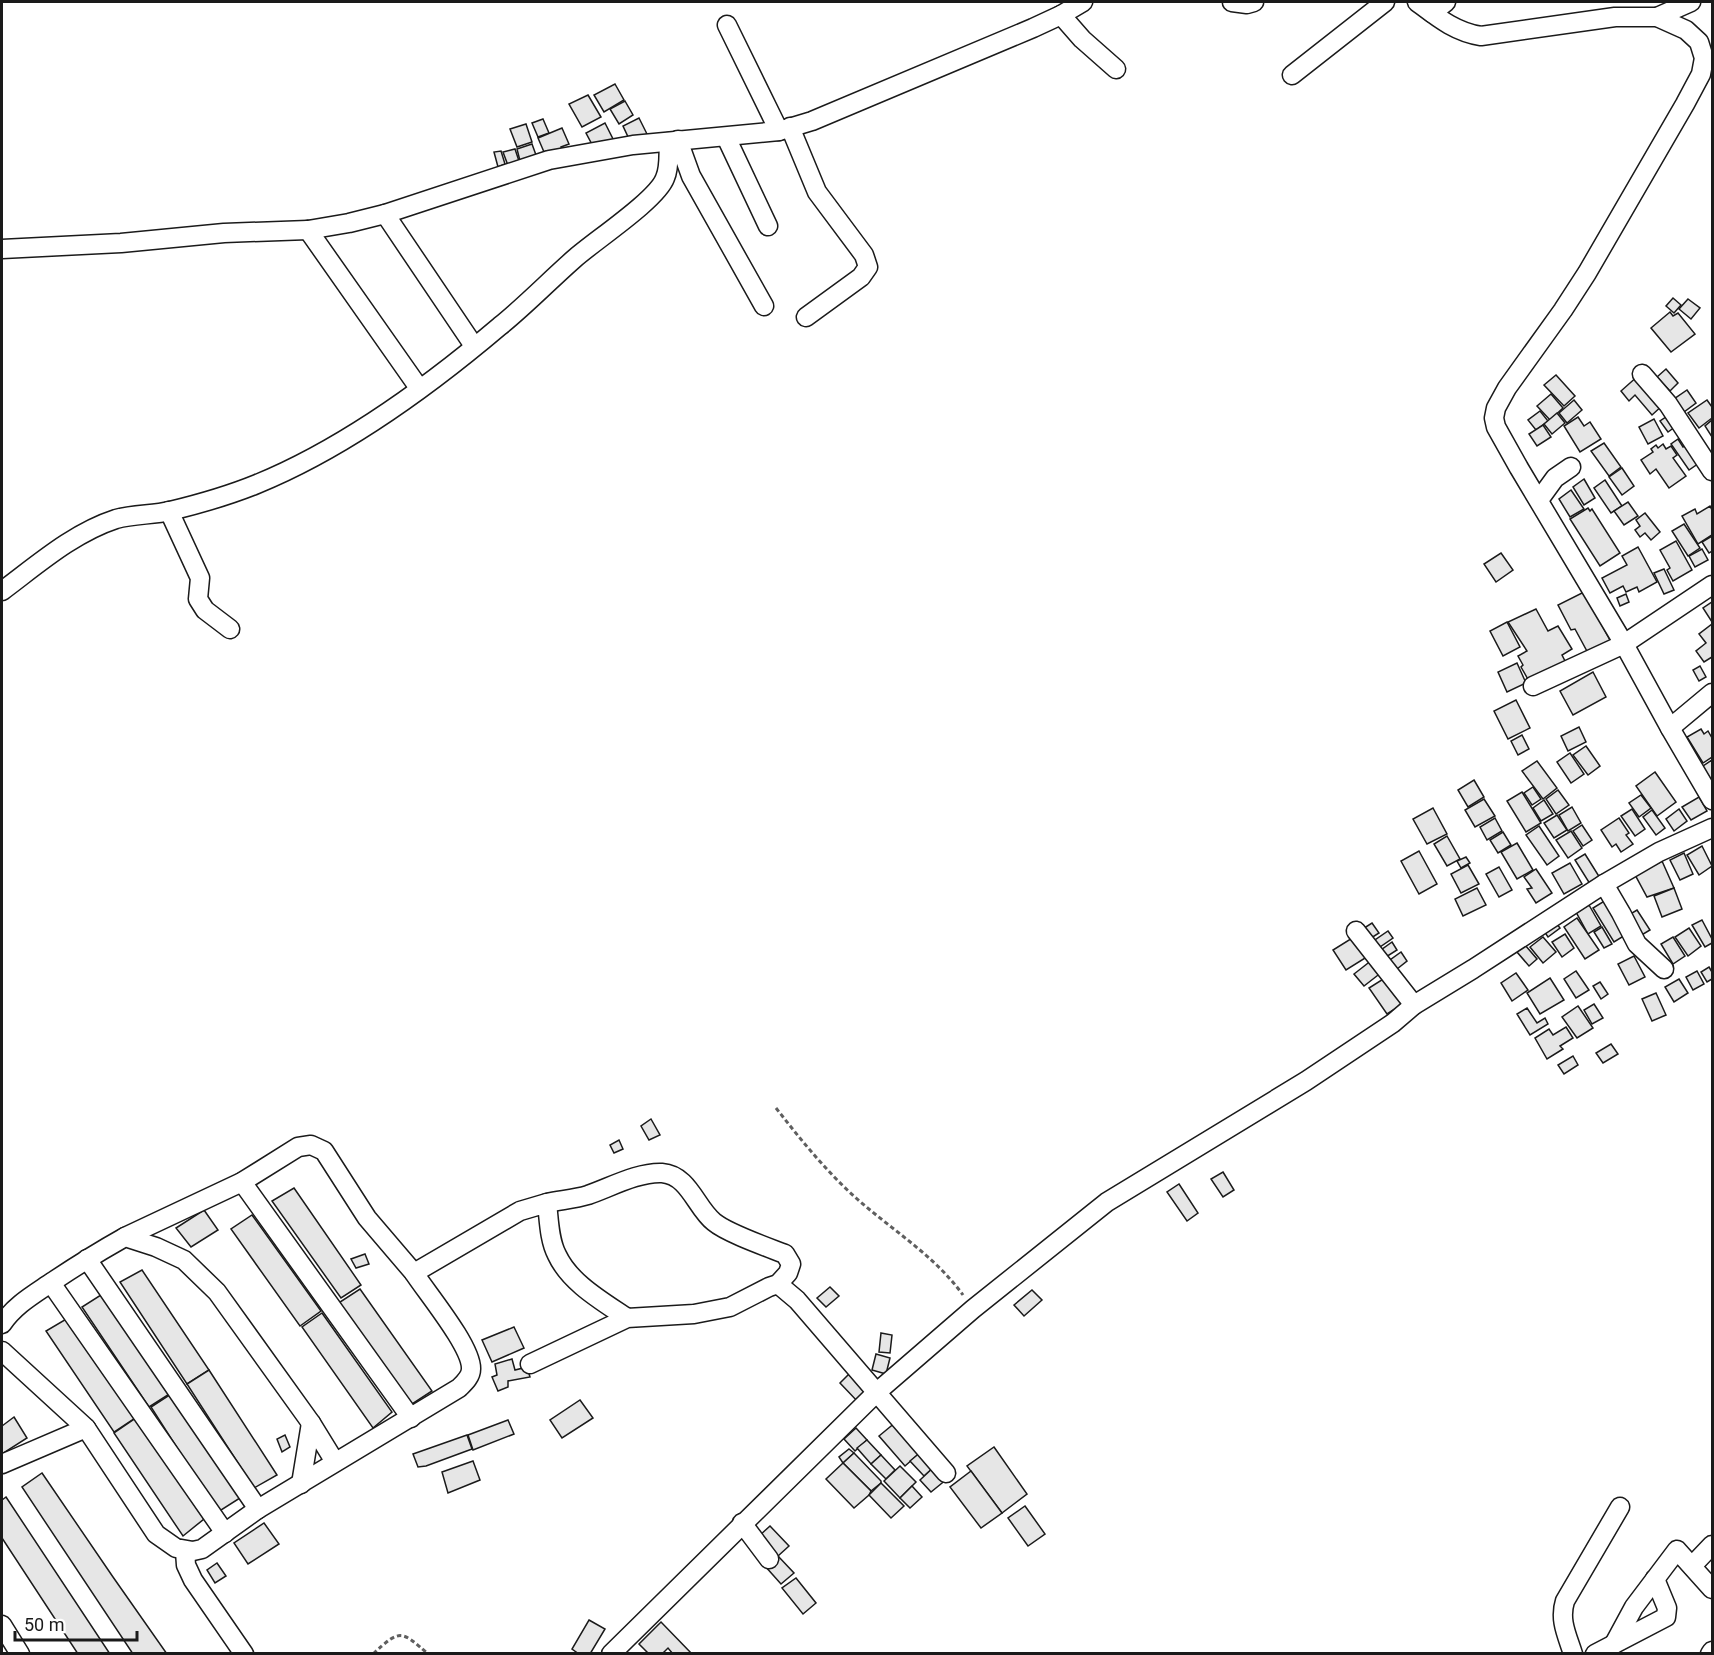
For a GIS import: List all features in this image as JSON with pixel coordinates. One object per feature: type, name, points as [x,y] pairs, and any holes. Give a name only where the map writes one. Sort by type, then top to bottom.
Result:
[{"type":"street","points":[[2,249],[121,243],[224,233],[308,230],[349,224],[549,160],[633,146],[784,129],[812,121],[1061,15],[1083,2]]},
{"type":"street","points":[[1232,2],[1247,4],[1254,2]]},
{"type":"street","points":[[1292,75],[1385,2]]},
{"type":"street","points":[[1417,2],[1439,7],[1451,27],[1466,34],[1481,36],[1615,17],[1657,17],[1691,2]]},
{"type":"street","points":[[1061,15],[1082,39],[1116,69]]},
{"type":"street","points":[[1657,17],[1686,30],[1699,42],[1704,58],[1701,74],[1587,273],[1507,388],[1496,408],[1494,418],[1496,427],[1713,800]]},
{"type":"street","points":[[727,25],[817,192],[864,255],[868,267],[861,278],[806,317]]},
{"type":"street","points":[[726,137],[768,226]]},
{"type":"street","points":[[673,141],[764,306]]},
{"type":"street","points":[[2,591],[46,557],[98,526],[118,519],[169,511],[256,484],[337,445],[448,368],[500,326],[575,258],[638,208],[661,186],[673,141]]},
{"type":"street","points":[[385,214],[474,346]]},
{"type":"street","points":[[308,230],[419,388]]},
{"type":"street","points":[[1642,374],[1668,404],[1713,471]]},
{"type":"street","points":[[1539,500],[1555,478],[1571,467]]},
{"type":"street","points":[[169,511],[200,578],[198,599],[205,610],[230,629]]},
{"type":"street","points":[[1533,686],[1624,644],[1713,585]]},
{"type":"street","points":[[1670,728],[1713,693]]},
{"type":"street","points":[[617,1651],[742,1523],[877,1392],[973,1309],[1107,1202],[1306,1081],[1392,1023],[1414,1005],[1604,884],[1659,852],[1713,828]]},
{"type":"street","points":[[1604,884],[1637,944],[1664,969]]},
{"type":"street","points":[[1356,931],[1414,1005]]},
{"type":"street","points":[[2,1324],[11,1310],[87,1259],[125,1237],[242,1182],[297,1147],[311,1145],[324,1151],[367,1218],[414,1274],[465,1346],[472,1367],[466,1381],[459,1388],[258,1509],[202,1549],[184,1551],[156,1534],[86,1428],[2,1351]]},
{"type":"street","points":[[414,1274],[520,1210],[586,1195],[635,1178],[661,1173],[671,1175],[690,1190],[703,1211],[717,1225],[785,1254],[791,1264],[788,1273],[777,1284],[730,1307],[694,1314],[627,1318],[530,1365]]},
{"type":"street","points":[[242,1182],[411,1418]]},
{"type":"street","points":[[547,1203],[556,1255],[572,1275],[594,1296],[627,1318]]},
{"type":"street","points":[[125,1237],[156,1247],[184,1260],[217,1292],[311,1423],[335,1462]]},
{"type":"street","points":[[87,1259],[258,1509]]},
{"type":"street","points":[[51,1283],[225,1533]]},
{"type":"street","points":[[777,1284],[797,1300],[946,1473]]},
{"type":"street","points":[[301,1484],[311,1423]]},
{"type":"street","points":[[2,1464],[86,1428]]},
{"type":"street","points":[[1573,1653],[1561,1613],[1565,1601],[1620,1507]]},
{"type":"street","points":[[742,1523],[769,1559]]},
{"type":"street","points":[[1692,1566],[1713,1545]]},
{"type":"street","points":[[1614,1644],[1634,1608],[1677,1550],[1713,1589]]},
{"type":"street","points":[[184,1551],[186,1565],[194,1580],[244,1653]]},
{"type":"street","points":[[1595,1653],[1665,1617],[1667,1608],[1655,1579]]},
{"type":"street","points":[[2,1625],[20,1653]]},
{"type":"path","points":[[776,1108],[817,1160],[856,1197],[948,1275],[973,1309]]},
{"type":"path","points":[[373,1653],[392,1637],[401,1635],[409,1638],[428,1653]]},
{"type":"building","points":[[615,84],[624,100],[604,112],[594,95]]},
{"type":"building","points":[[588,95],[601,117],[582,127],[569,104]]},
{"type":"building","points":[[625,101],[633,115],[619,124],[610,109]]},
{"type":"building","points":[[639,118],[647,134],[630,141],[623,126]]},
{"type":"building","points":[[543,119],[549,133],[538,137],[532,123]]},
{"type":"building","points":[[605,123],[614,141],[595,150],[586,133]]},
{"type":"building","points":[[526,124],[532,142],[517,147],[510,129]]},
{"type":"building","points":[[562,128],[569,144],[561,147],[563,152],[547,159],[538,138]]},
{"type":"building","points":[[532,144],[536,155],[520,161],[517,149]]},
{"type":"building","points":[[515,149],[521,167],[510,171],[503,152]]},
{"type":"building","points":[[501,151],[505,164],[498,167],[494,152]]},
{"type":"building","points":[[1673,298],[1681,305],[1674,313],[1666,306]]},
{"type":"building","points":[[1688,299],[1700,308],[1691,319],[1679,309]]},
{"type":"building","points":[[1670,312],[1673,316],[1678,313],[1695,334],[1671,352],[1651,328]]},
{"type":"building","points":[[1666,369],[1678,383],[1670,391],[1657,377]]},
{"type":"building","points":[[1556,375],[1575,396],[1564,406],[1544,385]]},
{"type":"building","points":[[1639,375],[1664,404],[1652,415],[1635,395],[1629,401],[1621,391]]},
{"type":"building","points":[[1687,390],[1696,403],[1684,412],[1674,399]]},
{"type":"building","points":[[1551,394],[1563,408],[1550,420],[1537,406]]},
{"type":"building","points":[[1574,400],[1582,410],[1567,423],[1559,413]]},
{"type":"building","points":[[1707,400],[1712,407],[1712,418],[1699,428],[1688,413]]},
{"type":"building","points":[[1540,411],[1548,421],[1536,430],[1528,420]]},
{"type":"building","points":[[1557,413],[1565,423],[1552,434],[1544,424]]},
{"type":"building","points":[[1672,413],[1679,424],[1668,432],[1660,421]]},
{"type":"building","points":[[1578,417],[1584,426],[1590,422],[1601,439],[1580,452],[1564,426]]},
{"type":"building","points":[[1654,419],[1663,436],[1648,444],[1639,427]]},
{"type":"building","points":[[1712,420],[1712,437],[1705,426]]},
{"type":"building","points":[[1543,425],[1551,437],[1537,446],[1529,434]]},
{"type":"building","points":[[1678,439],[1683,447],[1690,443],[1702,461],[1689,470],[1671,444]]},
{"type":"building","points":[[1604,443],[1621,467],[1609,476],[1591,451]]},
{"type":"building","points":[[1663,444],[1666,449],[1671,446],[1677,455],[1673,458],[1686,476],[1669,488],[1656,469],[1650,474],[1641,460],[1653,452],[1651,449],[1656,445],[1658,448]]},
{"type":"building","points":[[1622,468],[1634,486],[1622,495],[1609,477]]},
{"type":"building","points":[[1584,479],[1595,498],[1584,505],[1573,487]]},
{"type":"building","points":[[1605,480],[1622,506],[1611,513],[1594,488]]},
{"type":"building","points":[[1571,490],[1584,509],[1570,517],[1559,499]]},
{"type":"building","points":[[1628,502],[1638,516],[1624,525],[1614,511]]},
{"type":"building","points":[[1710,506],[1712,535],[1698,544],[1682,516],[1695,509],[1697,514]]},
{"type":"building","points":[[1588,508],[1590,511],[1592,509],[1620,553],[1600,566],[1570,519]]},
{"type":"building","points":[[1645,513],[1660,532],[1651,540],[1645,533],[1640,537],[1635,530],[1640,526],[1636,520]]},
{"type":"building","points":[[1684,524],[1700,548],[1688,556],[1672,531]]},
{"type":"building","points":[[1712,536],[1712,551],[1709,553],[1702,542]]},
{"type":"building","points":[[1676,541],[1692,570],[1673,581],[1667,570],[1670,568],[1660,550]]},
{"type":"building","points":[[1638,547],[1657,582],[1639,592],[1637,587],[1626,592],[1623,586],[1610,593],[1602,578],[1627,565],[1622,556]]},
{"type":"building","points":[[1702,549],[1708,560],[1695,567],[1689,556]]},
{"type":"building","points":[[1501,553],[1513,570],[1496,582],[1484,564]]},
{"type":"building","points":[[1664,569],[1674,590],[1664,594],[1654,573]]},
{"type":"building","points":[[1584,592],[1611,642],[1588,653],[1575,629],[1571,630],[1558,605]]},
{"type":"building","points":[[1626,594],[1629,602],[1620,606],[1617,598]]},
{"type":"building","points":[[1712,602],[1712,622],[1703,608]]},
{"type":"building","points":[[1536,609],[1548,631],[1558,626],[1572,649],[1562,655],[1566,663],[1529,681],[1518,656],[1527,651],[1508,622]]},
{"type":"building","points":[[1507,622],[1520,647],[1503,656],[1490,631]]},
{"type":"building","points":[[1712,624],[1712,657],[1704,662],[1696,651],[1706,643],[1699,634]]},
{"type":"building","points":[[1517,663],[1526,683],[1507,692],[1498,672]]},
{"type":"building","points":[[1700,666],[1706,677],[1699,681],[1693,670]]},
{"type":"building","points":[[1593,672],[1606,697],[1573,715],[1560,691]]},
{"type":"building","points":[[1516,700],[1530,728],[1508,739],[1494,711]]},
{"type":"building","points":[[1579,727],[1586,742],[1568,751],[1561,736]]},
{"type":"building","points":[[1701,729],[1704,734],[1708,731],[1712,738],[1712,757],[1703,763],[1687,737]]},
{"type":"building","points":[[1522,735],[1529,749],[1518,755],[1511,741]]},
{"type":"building","points":[[1586,746],[1600,766],[1588,775],[1573,755]]},
{"type":"building","points":[[1570,753],[1584,774],[1571,783],[1557,762]]},
{"type":"building","points":[[1712,760],[1712,787],[1700,768]]},
{"type":"building","points":[[1537,761],[1557,788],[1543,799],[1522,771]]},
{"type":"building","points":[[1655,772],[1676,802],[1657,816],[1636,786]]},
{"type":"building","points":[[1474,780],[1484,797],[1468,807],[1458,790]]},
{"type":"building","points":[[1533,787],[1541,799],[1532,805],[1524,793]]},
{"type":"building","points":[[1558,790],[1569,805],[1556,814],[1546,799]]},
{"type":"building","points":[[1522,792],[1541,823],[1526,832],[1507,801]]},
{"type":"building","points":[[1641,795],[1651,808],[1639,817],[1629,803]]},
{"type":"building","points":[[1699,797],[1707,811],[1691,820],[1682,807]]},
{"type":"building","points":[[1484,799],[1495,816],[1475,827],[1465,810]]},
{"type":"building","points":[[1544,800],[1553,814],[1541,821],[1533,808]]},
{"type":"building","points":[[1572,807],[1581,823],[1568,831],[1559,815]]},
{"type":"building","points":[[1433,808],[1447,834],[1427,844],[1413,819]]},
{"type":"building","points":[[1632,809],[1645,829],[1635,836],[1621,816]]},
{"type":"building","points":[[1679,809],[1687,821],[1674,831],[1666,819]]},
{"type":"building","points":[[1652,810],[1665,828],[1656,835],[1643,817]]},
{"type":"building","points":[[1557,815],[1567,830],[1554,838],[1544,823]]},
{"type":"building","points":[[1495,818],[1502,831],[1487,840],[1480,827]]},
{"type":"building","points":[[1619,818],[1629,833],[1626,835],[1633,844],[1621,852],[1616,844],[1612,847],[1601,830]]},
{"type":"building","points":[[1582,825],[1592,840],[1583,846],[1573,831]]},
{"type":"building","points":[[1539,826],[1559,856],[1547,865],[1526,835]]},
{"type":"building","points":[[1571,831],[1582,848],[1568,858],[1556,840]]},
{"type":"building","points":[[1503,832],[1511,845],[1498,853],[1490,840]]},
{"type":"building","points":[[1447,836],[1460,859],[1447,866],[1434,844]]},
{"type":"building","points":[[1517,843],[1533,870],[1517,879],[1501,852]]},
{"type":"building","points":[[1702,846],[1712,866],[1699,875],[1687,855]]},
{"type":"building","points":[[1419,851],[1437,884],[1419,894],[1401,861]]},
{"type":"building","points":[[1684,853],[1693,874],[1680,880],[1670,860]]},
{"type":"building","points":[[1585,854],[1600,878],[1590,884],[1575,860]]},
{"type":"building","points":[[1466,857],[1470,863],[1461,868],[1457,861]]},
{"type":"building","points":[[1653,861],[1655,865],[1662,861],[1674,888],[1647,897],[1633,871]]},
{"type":"building","points":[[1570,863],[1582,884],[1564,894],[1552,873]]},
{"type":"building","points":[[1468,865],[1479,884],[1461,893],[1451,874]]},
{"type":"building","points":[[1499,867],[1512,890],[1499,897],[1486,874]]},
{"type":"building","points":[[1536,869],[1552,893],[1536,903],[1527,889],[1532,888],[1524,877]]},
{"type":"building","points":[[1477,888],[1486,905],[1463,916],[1455,899]]},
{"type":"building","points":[[1674,888],[1682,909],[1662,917],[1654,896]]},
{"type":"building","points":[[1606,900],[1627,934],[1614,942],[1593,908]]},
{"type":"building","points":[[1589,905],[1601,926],[1588,934],[1576,912]]},
{"type":"building","points":[[1637,910],[1650,930],[1640,936],[1627,916]]},
{"type":"building","points":[[1577,918],[1599,950],[1585,959],[1564,927]]},
{"type":"building","points":[[1554,920],[1560,928],[1548,937],[1542,928]]},
{"type":"building","points":[[1702,920],[1712,939],[1712,943],[1705,947],[1692,925]]},
{"type":"building","points":[[1372,923],[1379,933],[1368,940],[1361,930]]},
{"type":"building","points":[[1602,927],[1612,944],[1604,948],[1594,932]]},
{"type":"building","points":[[1689,928],[1701,946],[1688,956],[1675,937]]},
{"type":"building","points":[[1388,931],[1393,938],[1377,949],[1372,942]]},
{"type":"building","points":[[1565,934],[1574,948],[1562,957],[1552,942]]},
{"type":"building","points":[[1357,935],[1370,955],[1346,970],[1333,950]]},
{"type":"building","points":[[1543,937],[1556,952],[1543,963],[1530,947]]},
{"type":"building","points":[[1673,937],[1685,956],[1673,964],[1661,944]]},
{"type":"building","points":[[1392,942],[1397,950],[1386,957],[1381,950]]},
{"type":"building","points":[[1525,945],[1537,959],[1529,966],[1517,952]]},
{"type":"building","points":[[1401,952],[1407,961],[1397,969],[1390,960]]},
{"type":"building","points":[[1634,956],[1645,977],[1629,985],[1618,964]]},
{"type":"building","points":[[1372,960],[1382,972],[1364,986],[1354,974]]},
{"type":"building","points":[[1709,967],[1712,979],[1707,982],[1701,972]]},
{"type":"building","points":[[1576,971],[1589,990],[1576,998],[1564,979]]},
{"type":"building","points":[[1697,971],[1704,984],[1693,990],[1686,977]]},
{"type":"building","points":[[1516,973],[1528,990],[1512,1001],[1501,983]]},
{"type":"building","points":[[1388,976],[1406,1002],[1387,1014],[1369,988]]},
{"type":"building","points":[[1550,978],[1564,1000],[1540,1014],[1527,993]]},
{"type":"building","points":[[1679,979],[1688,993],[1674,1002],[1665,987]]},
{"type":"building","points":[[1600,982],[1608,994],[1601,999],[1593,986]]},
{"type":"building","points":[[1656,993],[1666,1015],[1652,1021],[1642,999]]},
{"type":"building","points":[[1594,1004],[1603,1018],[1592,1024],[1584,1010]]},
{"type":"building","points":[[1578,1006],[1593,1028],[1577,1038],[1562,1017]]},
{"type":"building","points":[[1527,1008],[1537,1023],[1545,1018],[1548,1024],[1530,1035],[1517,1014]]},
{"type":"building","points":[[1566,1027],[1573,1038],[1560,1046],[1563,1049],[1547,1059],[1535,1038],[1549,1029],[1553,1035]]},
{"type":"building","points":[[1611,1044],[1618,1054],[1603,1063],[1596,1053]]},
{"type":"building","points":[[1573,1056],[1578,1065],[1564,1074],[1558,1065]]},
{"type":"building","points":[[651,1119],[660,1135],[649,1140],[641,1126]]},
{"type":"building","points":[[619,1140],[623,1149],[614,1153],[610,1145]]},
{"type":"building","points":[[1223,1172],[1234,1190],[1223,1197],[1211,1179]]},
{"type":"building","points":[[1179,1184],[1198,1213],[1187,1221],[1167,1192]]},
{"type":"building","points":[[294,1188],[361,1285],[341,1298],[272,1201]]},
{"type":"building","points":[[204,1210],[218,1230],[191,1247],[176,1228]]},
{"type":"building","points":[[252,1215],[321,1311],[300,1326],[231,1229]]},
{"type":"building","points":[[365,1254],[369,1264],[356,1268],[351,1259]]},
{"type":"building","points":[[142,1270],[209,1370],[187,1384],[120,1282]]},
{"type":"building","points":[[830,1287],[839,1296],[826,1307],[817,1298]]},
{"type":"building","points":[[360,1289],[432,1391],[409,1406],[337,1304]]},
{"type":"building","points":[[1032,1290],[1042,1300],[1024,1316],[1014,1305]]},
{"type":"building","points":[[104,1293],[171,1393],[149,1407],[82,1307]]},
{"type":"building","points":[[322,1313],[392,1412],[373,1428],[302,1327]]},
{"type":"building","points":[[68,1318],[135,1418],[114,1432],[46,1331]]},
{"type":"building","points":[[514,1327],[524,1348],[492,1362],[482,1340]]},
{"type":"building","points":[[881,1333],[892,1335],[890,1353],[879,1352]]},
{"type":"building","points":[[876,1354],[890,1358],[886,1374],[872,1370]]},
{"type":"building","points":[[512,1359],[515,1370],[527,1367],[530,1377],[508,1381],[508,1387],[498,1391],[492,1377],[497,1375],[495,1364]]},
{"type":"building","points":[[209,1370],[277,1475],[254,1488],[187,1384]]},
{"type":"building","points":[[850,1373],[868,1391],[858,1402],[840,1383]]},
{"type":"building","points":[[171,1394],[240,1498],[218,1512],[151,1407]]},
{"type":"building","points":[[580,1400],[593,1418],[562,1438],[550,1420]]},
{"type":"building","points":[[14,1417],[27,1438],[2,1454],[2,1426]]},
{"type":"building","points":[[136,1418],[204,1519],[183,1536],[114,1433]]},
{"type":"building","points":[[508,1420],[514,1434],[473,1450],[468,1435]]},
{"type":"building","points":[[896,1422],[922,1451],[905,1466],[879,1436]]},
{"type":"building","points":[[856,1428],[867,1440],[855,1451],[844,1439]]},
{"type":"building","points":[[285,1435],[290,1447],[282,1452],[277,1439]]},
{"type":"building","points":[[467,1435],[472,1449],[418,1467],[413,1454]]},
{"type":"building","points":[[867,1440],[881,1455],[871,1464],[857,1448]]},
{"type":"building","points":[[994,1447],[1027,1494],[1002,1513],[967,1466]]},
{"type":"building","points":[[849,1449],[854,1453],[843,1463],[839,1457]]},
{"type":"building","points":[[922,1451],[935,1466],[924,1476],[910,1461]]},
{"type":"building","points":[[854,1453],[881,1481],[871,1491],[843,1463]]},
{"type":"building","points":[[881,1455],[895,1470],[886,1479],[871,1464]]},
{"type":"building","points":[[473,1461],[480,1480],[448,1493],[442,1472]]},
{"type":"building","points":[[843,1463],[871,1491],[854,1508],[826,1479]]},
{"type":"building","points":[[900,1466],[916,1482],[900,1498],[884,1481]]},
{"type":"building","points":[[935,1466],[947,1479],[931,1492],[920,1480]]},
{"type":"building","points":[[971,1471],[1002,1513],[981,1528],[950,1487]]},
{"type":"building","points":[[42,1473],[167,1654],[133,1654],[22,1487]]},
{"type":"building","points":[[881,1483],[904,1506],[891,1518],[869,1495]]},
{"type":"building","points":[[912,1486],[922,1497],[910,1508],[900,1498]]},
{"type":"building","points":[[6,1497],[110,1654],[78,1654],[2,1538],[2,1500]]},
{"type":"building","points":[[1025,1506],[1045,1534],[1028,1546],[1008,1518]]},
{"type":"building","points":[[264,1523],[279,1544],[248,1564],[234,1543]]},
{"type":"building","points":[[770,1526],[789,1546],[778,1556],[759,1536]]},
{"type":"building","points":[[778,1556],[794,1573],[781,1584],[765,1566]]},
{"type":"building","points":[[217,1563],[226,1576],[215,1583],[207,1570]]},
{"type":"building","points":[[796,1578],[816,1603],[803,1614],[782,1588]]},
{"type":"building","points":[[589,1620],[605,1629],[590,1654],[579,1654],[572,1649]]},
{"type":"building","points":[[661,1622],[692,1654],[673,1654],[668,1648],[662,1654],[649,1654],[639,1644]]}]
